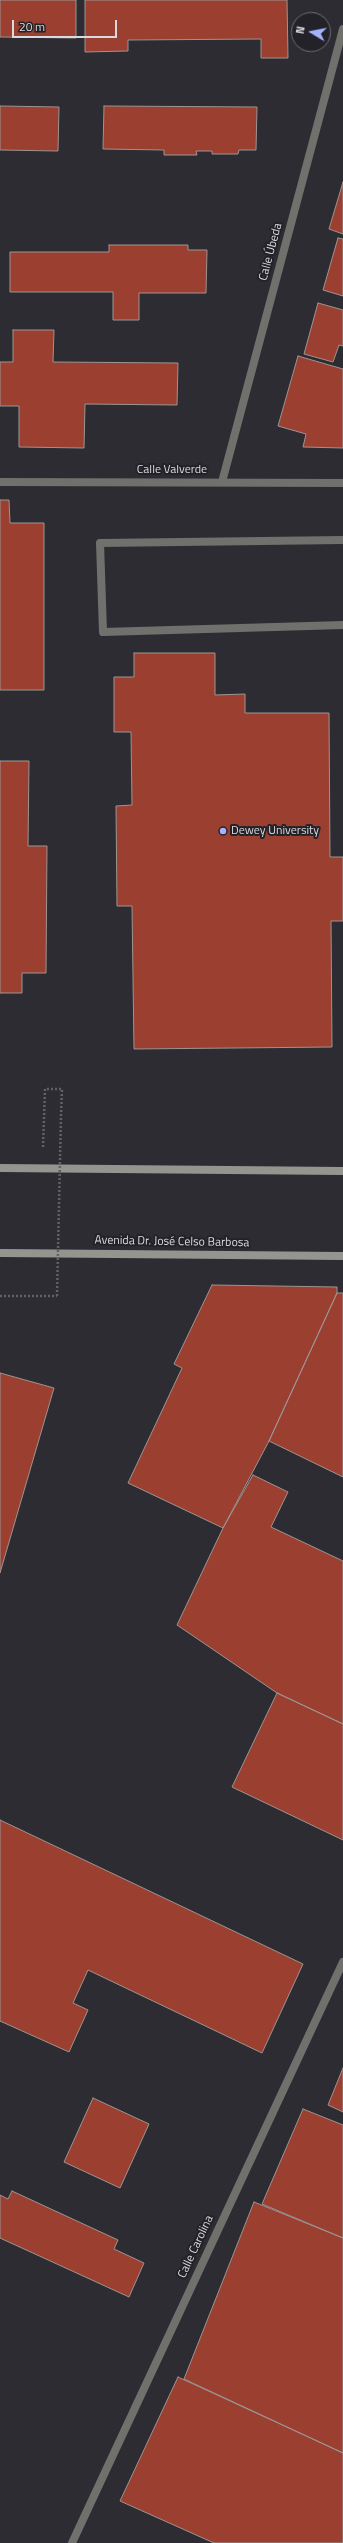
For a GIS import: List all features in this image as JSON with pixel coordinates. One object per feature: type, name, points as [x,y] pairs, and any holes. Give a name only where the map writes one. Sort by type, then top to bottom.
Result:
[{"type":"main road","points":[[0,1168],[343,1171]]},
{"type":"main road","name":"Avenida Dr. José Celso Barbosa","points":[[0,1253],[343,1256]]},
{"type":"street","name":"Calle Úbeda","points":[[222,482],[343,29]]},
{"type":"street","name":"Calle Valverde","points":[[0,482],[343,483]]},
{"type":"street","points":[[343,540],[100,543],[103,632],[343,625]]},
{"type":"street","name":"Calle Carolina","points":[[72,2543],[343,1962]]},
{"type":"path","points":[[0,1296],[57,1296],[62,1089],[45,1089],[42,1168]]},
{"type":"building","points":[[0,0],[76,0],[76,38],[0,37]]},
{"type":"building","points":[[85,0],[287,0],[288,58],[261,58],[261,39],[128,40],[128,51],[85,52]]},
{"type":"building","points":[[0,106],[59,107],[58,151],[0,150]]},
{"type":"building","points":[[104,106],[257,107],[256,150],[239,150],[238,154],[212,154],[212,151],[196,151],[197,155],[164,155],[164,150],[103,149]]},
{"type":"building","points":[[343,182],[343,234],[329,229]]},
{"type":"building","points":[[338,238],[343,239],[343,296],[323,290]]},
{"type":"building","points":[[109,245],[188,245],[188,250],[207,250],[206,293],[139,293],[139,320],[113,320],[113,292],[10,292],[10,252],[109,252]]},
{"type":"building","points":[[318,303],[343,310],[343,346],[339,345],[333,362],[304,354]]},
{"type":"building","points":[[13,330],[54,330],[53,362],[178,363],[177,405],[85,404],[84,448],[19,447],[19,406],[0,406],[0,362],[13,362]]},
{"type":"building","points":[[298,356],[343,369],[343,448],[303,447],[306,434],[278,426]]},
{"type":"building","points":[[0,500],[9,500],[10,523],[44,523],[44,690],[0,690]]},
{"type":"building","name":"Dewey University","points":[[134,653],[215,653],[215,695],[245,694],[245,713],[329,713],[330,857],[343,857],[343,921],[331,921],[332,1047],[134,1049],[132,906],[117,906],[116,806],[132,805],[131,732],[114,732],[114,677],[134,677]]},
{"type":"building","points":[[0,761],[29,761],[28,846],[47,846],[46,973],[22,973],[22,993],[0,993]]},
{"type":"building","points":[[212,1285],[337,1287],[337,1293],[269,1441],[223,1528],[128,1483],[182,1368],[174,1364]]},
{"type":"building","points":[[337,1293],[343,1293],[343,1477],[269,1441]]},
{"type":"building","points":[[0,1373],[54,1388],[0,1573]]},
{"type":"building","points":[[253,1475],[288,1492],[271,1527],[343,1561],[343,1724],[277,1693],[177,1625],[223,1528]]},
{"type":"building","points":[[277,1693],[343,1724],[343,1840],[232,1787]]},
{"type":"building","points":[[0,1820],[303,1964],[262,2053],[88,1970],[73,2003],[88,2010],[69,2052],[0,2021]]},
{"type":"building","points":[[343,2068],[343,2112],[328,2105]]},
{"type":"building","points":[[93,2098],[149,2124],[120,2188],[64,2162]]},
{"type":"building","points":[[303,2109],[343,2125],[343,2238],[262,2204]]},
{"type":"building","points":[[12,2191],[118,2240],[114,2249],[144,2263],[129,2297],[0,2238],[0,2195],[8,2199]]},
{"type":"building","points":[[254,2202],[343,2238],[343,2453],[184,2379]]},
{"type":"building","points":[[178,2377],[343,2453],[343,2543],[214,2543],[120,2501]]},
{"type":"place","name":"Dewey University","points":[[223,831]]}]
